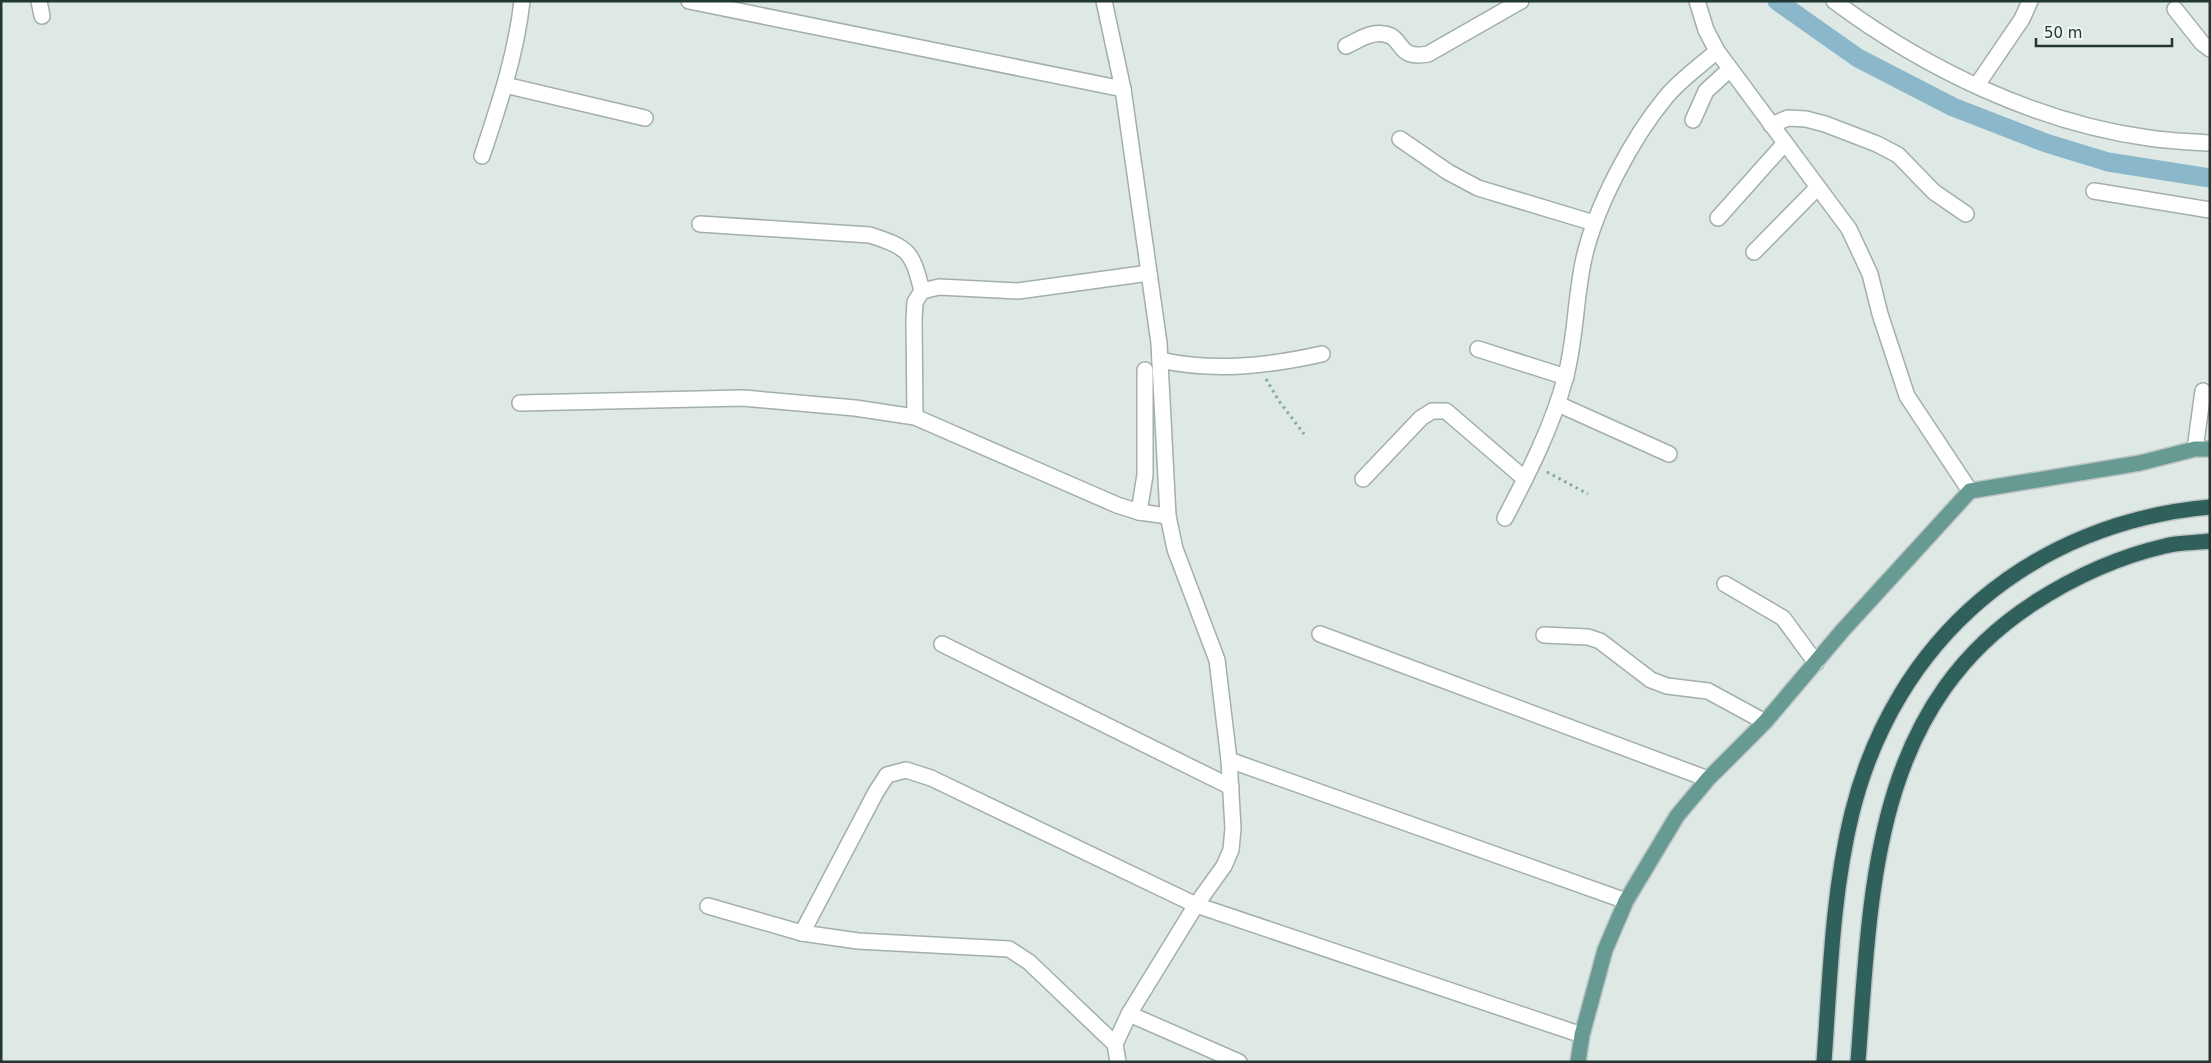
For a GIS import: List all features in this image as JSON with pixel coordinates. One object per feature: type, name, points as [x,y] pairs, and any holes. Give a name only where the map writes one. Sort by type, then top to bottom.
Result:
[{"type":"highway","points":[[1824,1062],[1838,895],[1852,813],[1868,759],[1897,697],[1921,662],[1961,618],[2017,572],[2049,553],[2122,524],[2179,509],[2210,506]]},
{"type":"highway","points":[[1858,1062],[1872,896],[1888,810],[1901,769],[1921,724],[1943,687],[1973,652],[2012,617],[2057,588],[2104,565],[2166,546],[2210,541]]},
{"type":"main road","points":[[1578,1062],[1582,1035],[1605,950],[1626,901],[1678,816],[1708,779],[1765,722],[1843,630],[1970,491],[2140,463],[2202,449]]},
{"type":"street","points":[[482,156],[506,85],[519,29],[522,1]]},
{"type":"street","points":[[689,1],[1123,89]]},
{"type":"street","points":[[1104,1],[1123,89],[1160,360],[1168,516],[1175,549],[1217,660],[1230,760],[1233,828],[1231,850],[1224,866],[1196,905],[1129,1014],[1115,1044],[1118,1062]]},
{"type":"street","points":[[1346,46],[1369,35],[1382,33],[1392,36],[1405,53],[1417,56],[1428,54],[1521,1]]},
{"type":"street","points":[[1697,1],[1706,30],[1717,51],[1849,229],[1870,274],[1880,314],[1908,396],[1970,491]]},
{"type":"street","points":[[1834,1],[1912,54],[1977,85],[2028,106],[2097,128],[2149,138],[2210,144]]},
{"type":"street","points":[[1977,85],[2022,19],[2030,1]]},
{"type":"street","points":[[2176,9],[2202,43],[2210,49]]},
{"type":"street","points":[[1505,518],[1526,479],[1558,404],[1566,377],[1584,259],[1594,223],[1616,176],[1666,96],[1717,51]]},
{"type":"street","points":[[1692,120],[1706,91],[1730,68]]},
{"type":"street","points":[[506,85],[644,118]]},
{"type":"street","points":[[1772,124],[1788,118],[1806,119],[1825,124],[1877,144],[1898,155],[1934,192],[1966,214]]},
{"type":"street","points":[[1400,139],[1448,172],[1478,188],[1594,223]]},
{"type":"street","points":[[1718,218],[1785,143]]},
{"type":"street","points":[[1754,252],[1817,188]]},
{"type":"street","points":[[2094,191],[2210,210]]},
{"type":"street","points":[[700,224],[870,235],[897,244],[909,253],[916,266],[922,291]]},
{"type":"street","points":[[915,417],[915,302],[922,291],[938,287],[1018,291],[1149,273]]},
{"type":"street","points":[[1478,349],[1566,377]]},
{"type":"street","points":[[1160,360],[1183,366],[1232,368],[1287,362],[1322,354]]},
{"type":"street","points":[[1139,512],[1145,475],[1145,370]]},
{"type":"street","points":[[2202,449],[2203,391]]},
{"type":"street","points":[[520,403],[743,398],[855,408],[915,417],[1116,505],[1139,512],[1168,516]]},
{"type":"street","points":[[1558,404],[1669,454]]},
{"type":"street","points":[[1363,479],[1421,418],[1432,411],[1446,411],[1526,479]]},
{"type":"street","points":[[1725,584],[1783,618],[1816,663]]},
{"type":"street","points":[[1320,634],[1708,779]]},
{"type":"street","points":[[1544,635],[1588,637],[1600,641],[1651,680],[1667,686],[1708,691],[1765,722]]},
{"type":"street","points":[[942,644],[1230,787]]},
{"type":"street","points":[[1230,760],[1626,901]]},
{"type":"street","points":[[802,933],[876,792],[887,775],[906,770],[931,778],[1196,905],[1582,1035]]},
{"type":"street","points":[[708,906],[802,933],[858,941],[1009,949],[1029,962],[1115,1044]]},
{"type":"street","points":[[1129,1014],[1239,1062]]},
{"type":"path","points":[[1259,365],[1279,401],[1304,434]]},
{"type":"path","points":[[1532,464],[1588,494]]},
{"type":"waterway","points":[[1777,1],[1858,58],[1953,107],[2046,143],[2108,162],[2210,178]]}]
